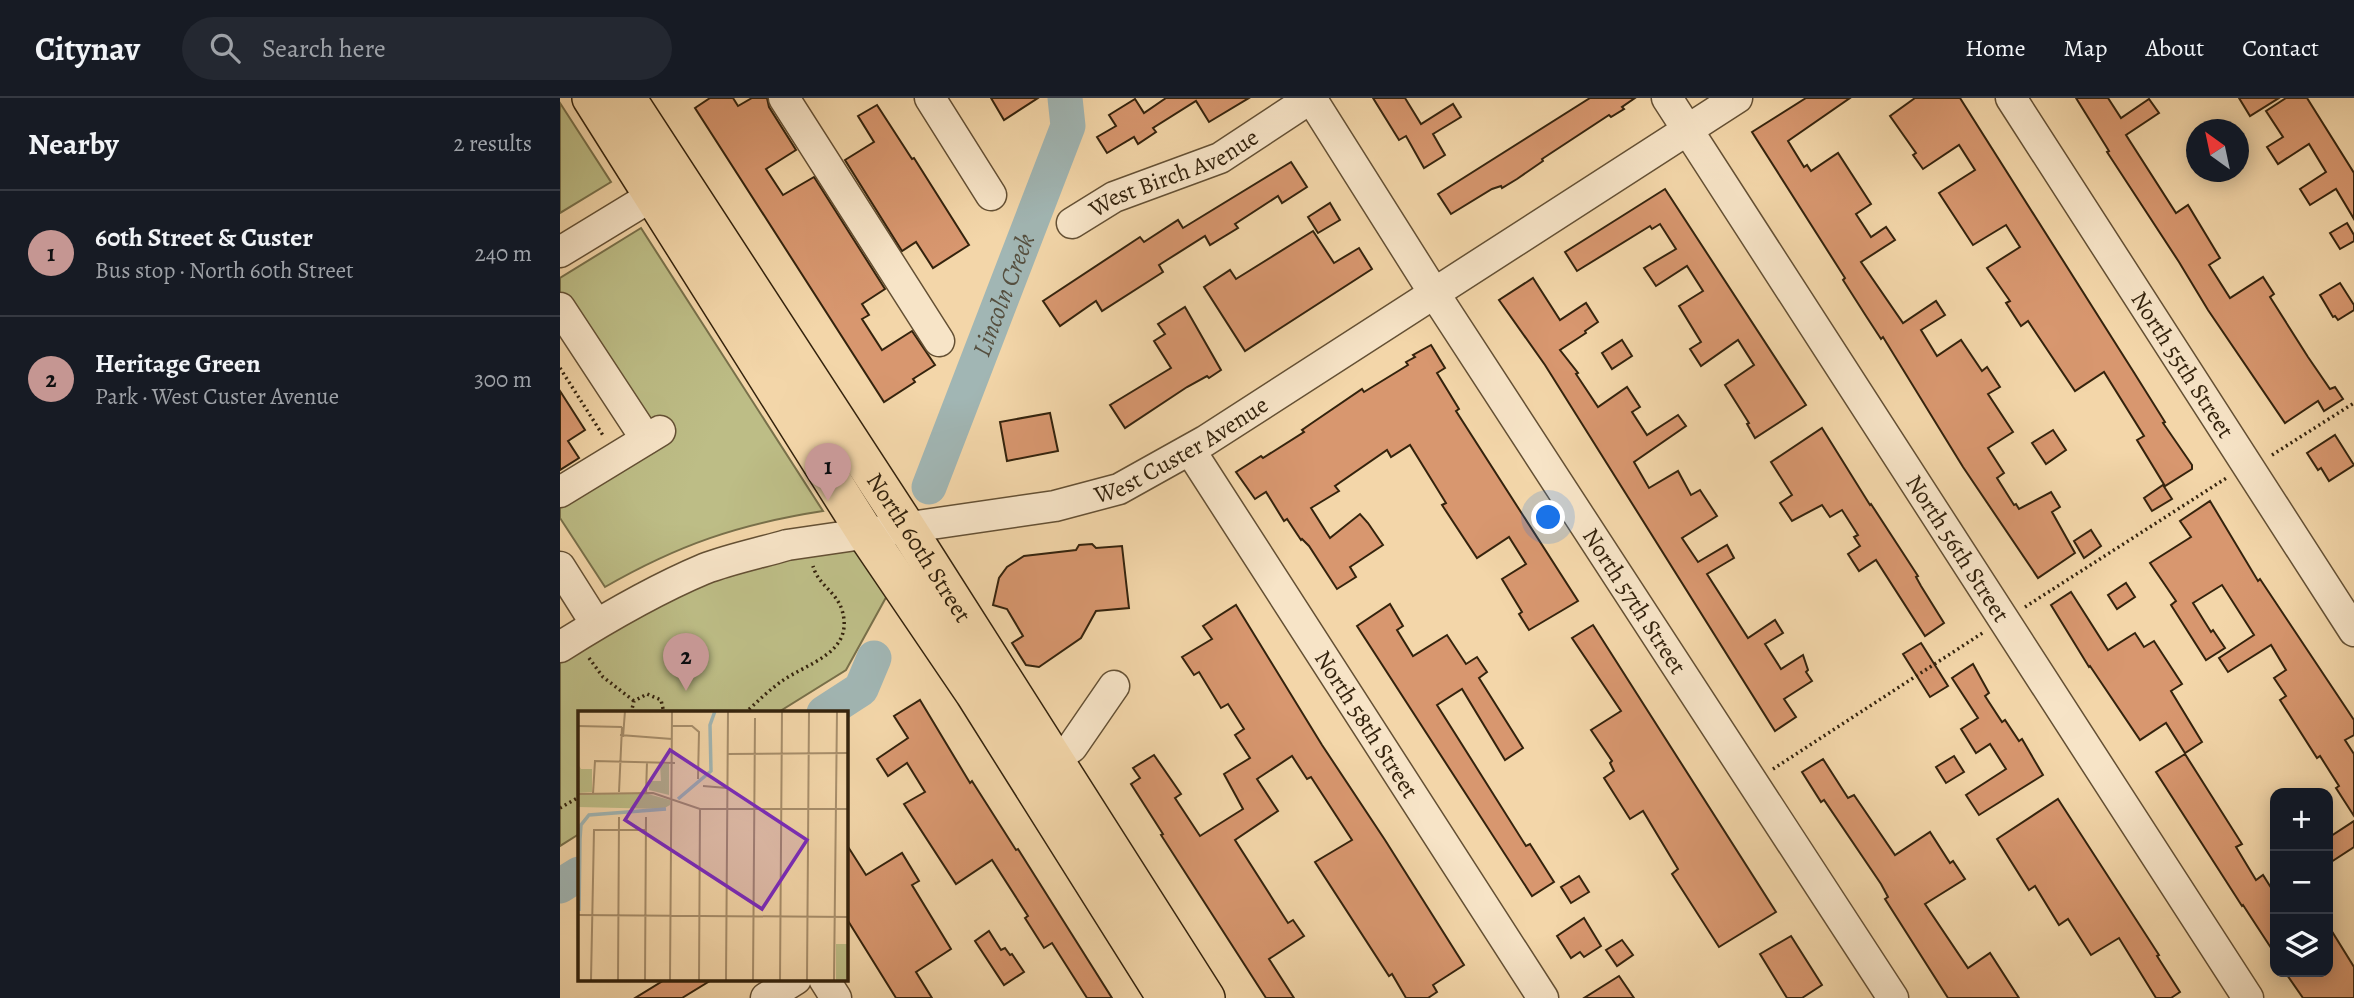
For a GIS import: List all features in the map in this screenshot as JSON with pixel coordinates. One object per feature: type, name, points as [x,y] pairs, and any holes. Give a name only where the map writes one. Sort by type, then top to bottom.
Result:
[{"type":"main road","name":"North 60th Street","points":[[591,98],[666,187],[907,528],[1206,998]]},
{"type":"main road","name":"North 60th Street","points":[[627,98],[666,187],[866,534],[974,693],[1166,998]]},
{"type":"street","points":[[784,98],[939,341]]},
{"type":"street","points":[[930,98],[991,195]]},
{"type":"street","name":"West Birch Avenue","points":[[1072,223],[1114,197],[1220,158],[1311,98]]},
{"type":"street","name":"North 57th Street","points":[[1311,98],[1893,998]]},
{"type":"street","name":"North 56th Street","points":[[1667,98],[2248,998]]},
{"type":"street","name":"West Custer Avenue","points":[[560,647],[596,624],[705,569],[787,545],[1055,506],[1119,489],[1189,450],[1737,98]]},
{"type":"street","name":"North 55th Street","points":[[2011,98],[2354,631]]},
{"type":"street","points":[[560,252],[666,187]]},
{"type":"street","points":[[560,308],[653,435],[560,492]]},
{"type":"street","name":"North 58th Street","points":[[1189,450],[1543,998]]},
{"type":"street","points":[[560,567],[596,624]]},
{"type":"street","points":[[1055,759],[1072,747],[1114,686]]},
{"type":"street","points":[[765,998],[793,981]]},
{"type":"street","points":[[825,981],[836,998]]},
{"type":"path","points":[[560,368],[617,457]]},
{"type":"path","points":[[2272,455],[2354,403]]},
{"type":"path","points":[[2024,608],[2232,474]]},
{"type":"path","points":[[747,711],[782,680],[835,648],[843,631],[843,614],[838,600],[816,576],[813,564]]},
{"type":"path","points":[[1772,770],[1984,632]]},
{"type":"path","points":[[589,658],[603,677],[634,701]]},
{"type":"path","points":[[632,711],[634,701],[642,695],[653,694],[661,700],[664,711]]},
{"type":"path","points":[[560,808],[578,798]]},
{"type":"green space","points":[[560,103],[611,182],[560,213]]},
{"type":"green space","points":[[641,228],[823,511],[764,522],[710,538],[658,559],[605,587],[560,518],[560,501],[655,419],[646,419],[560,294],[560,278]]},
{"type":"green space","points":[[860,547],[889,592],[846,670],[780,711],[578,711],[578,835],[560,846],[560,658],[714,576],[793,554]]},
{"type":"building","points":[[710,98],[733,98],[738,106],[752,98],[767,98],[769,107],[796,150],[766,169],[783,195],[814,177],[885,289],[862,304],[869,315],[862,319],[882,350],[912,331],[935,365],[884,402],[695,108]]},
{"type":"building","points":[[991,98],[1038,98],[1004,120]]},
{"type":"building","points":[[1166,98],[1249,98],[1209,122],[1196,101],[1153,128],[1156,132],[1138,144],[1134,137],[1107,153],[1097,137],[1116,126],[1109,115],[1135,99],[1144,113]]},
{"type":"building","points":[[1373,98],[1405,98],[1421,124],[1453,104],[1461,117],[1433,134],[1445,155],[1424,168],[1406,136],[1399,140]]},
{"type":"building","points":[[1590,98],[1635,98],[1622,107],[1624,109],[1611,117],[1609,115],[1542,159],[1543,161],[1517,179],[1502,188],[1492,189],[1451,214],[1438,194]]},
{"type":"building","points":[[1806,98],[1850,98],[1788,141],[1804,167],[1807,165],[1811,171],[1838,153],[1871,204],[1856,214],[1871,237],[1886,227],[1895,240],[1861,262],[1903,323],[1936,301],[1945,315],[1921,330],[1937,356],[1961,340],[1982,371],[1987,367],[2000,387],[1988,394],[2013,432],[1988,448],[2004,473],[1997,478],[2014,505],[2019,509],[2051,492],[2060,507],[2052,512],[2075,553],[2038,578],[1963,467],[1883,337],[1881,339],[1866,316],[1843,280],[1845,278],[1752,132]]},
{"type":"building","points":[[1915,98],[1960,98],[2192,465],[2192,469],[2165,486],[2137,440],[2144,436],[2104,372],[2075,391],[2028,321],[2021,326],[2006,303],[2010,301],[1987,268],[2020,247],[2006,225],[1973,245],[1939,193],[1975,170],[1959,145],[1923,169],[1913,155],[1916,153],[1890,116]]},
{"type":"building","points":[[2076,98],[2108,98],[2121,118],[2149,99],[2159,113],[2126,135],[2176,213],[2188,205],[2220,258],[2209,265],[2230,298],[2263,277],[2274,294],[2270,297],[2308,357],[2330,389],[2335,387],[2343,399],[2324,411],[2318,401],[2285,423],[2208,310],[2107,152],[2109,151]]},
{"type":"building","points":[[2239,98],[2279,98],[2250,116]]},
{"type":"building","points":[[2286,98],[2307,98],[2354,173],[2354,219],[2336,189],[2310,205],[2300,189],[2326,172],[2309,144],[2278,164],[2267,147],[2283,137],[2266,111]]},
{"type":"building","points":[[877,105],[969,245],[933,268],[916,242],[902,251],[845,160],[874,142],[858,116]]},
{"type":"building","points":[[1291,162],[1307,187],[1282,203],[1278,196],[1235,224],[1238,228],[1210,245],[1205,236],[1159,265],[1163,272],[1102,311],[1096,301],[1060,326],[1043,301],[1140,237],[1144,242],[1178,220],[1183,228]]},
{"type":"building","points":[[1665,189],[1806,405],[1755,438],[1747,424],[1749,423],[1725,385],[1754,365],[1738,340],[1701,366],[1690,349],[1701,342],[1679,306],[1703,291],[1687,266],[1656,286],[1644,268],[1676,249],[1660,224],[1652,229],[1650,226],[1577,271],[1565,252]]},
{"type":"building","points":[[1330,203],[1340,220],[1318,233],[1308,217]]},
{"type":"building","points":[[2347,223],[2354,235],[2354,241],[2340,249],[2330,233]]},
{"type":"building","points":[[1313,231],[1334,263],[1359,248],[1372,269],[1245,351],[1204,287],[1230,270],[1236,279]]},
{"type":"building","points":[[1533,278],[1560,320],[1586,303],[1598,322],[1560,350],[1578,373],[1576,374],[1598,407],[1627,387],[1640,407],[1632,412],[1647,435],[1678,415],[1686,426],[1634,462],[1649,488],[1678,471],[1691,495],[1700,490],[1717,516],[1682,538],[1698,562],[1727,545],[1734,558],[1707,574],[1748,638],[1775,620],[1783,633],[1765,644],[1781,669],[1803,655],[1808,670],[1806,672],[1812,681],[1784,699],[1796,717],[1775,731],[1545,365],[1499,300]]},
{"type":"building","points":[[2340,283],[2354,305],[2354,310],[2338,320],[2333,317],[2320,295]]},
{"type":"building","points":[[1185,307],[1221,370],[1187,387],[1125,428],[1110,405],[1171,368],[1154,341],[1165,334],[1158,324]]},
{"type":"building","points":[[1622,340],[1632,356],[1612,369],[1602,353]]},
{"type":"building","points":[[1431,345],[1445,368],[1437,373],[1459,409],[1456,411],[1578,601],[1529,630],[1519,614],[1522,612],[1502,579],[1526,564],[1509,537],[1477,558],[1442,505],[1446,503],[1410,445],[1391,457],[1387,450],[1335,486],[1339,491],[1311,508],[1330,538],[1360,514],[1383,545],[1350,567],[1356,577],[1337,589],[1309,546],[1301,540],[1287,519],[1284,521],[1266,492],[1255,499],[1236,472],[1304,432],[1302,430],[1362,389],[1364,392],[1408,365],[1406,362],[1415,357],[1413,355]]},
{"type":"building","points":[[560,391],[585,430],[568,441],[579,458],[560,470]]},
{"type":"building","points":[[1050,413],[1058,451],[1007,461],[1000,422]]},
{"type":"building","points":[[1822,428],[1918,576],[1916,577],[1944,623],[1925,636],[1876,560],[1859,571],[1848,554],[1860,546],[1854,537],[1858,535],[1842,510],[1830,517],[1822,505],[1792,521],[1780,503],[1792,495],[1771,462]]},
{"type":"building","points":[[2053,430],[2066,450],[2046,464],[2032,443]]},
{"type":"building","points":[[2335,435],[2354,465],[2329,481],[2307,453]]},
{"type":"building","points":[[2163,485],[2172,499],[2152,511],[2144,498]]},
{"type":"building","points":[[2210,501],[2258,581],[2260,579],[2354,720],[2354,735],[2345,740],[2354,754],[2354,816],[2320,756],[2317,758],[2280,700],[2286,696],[2274,678],[2286,670],[2271,645],[2228,672],[2219,658],[2254,635],[2222,585],[2193,603],[2211,632],[2213,630],[2225,648],[2206,660],[2171,605],[2176,601],[2150,563],[2191,537],[2180,521]]},
{"type":"building","points":[[2091,530],[2101,546],[2084,558],[2074,541]]},
{"type":"building","points":[[1092,544],[1096,548],[1122,546],[1129,608],[1096,611],[1081,638],[1039,667],[1026,665],[1012,643],[1023,636],[1007,609],[993,605],[999,578],[1007,567],[1024,556],[1076,550],[1079,545]]},
{"type":"building","points":[[2126,583],[2135,597],[2117,609],[2108,595]]},
{"type":"building","points":[[2071,592],[2108,650],[2135,633],[2144,647],[2154,641],[2182,684],[2171,691],[2202,742],[2185,753],[2166,723],[2140,740],[2089,667],[2051,605]]},
{"type":"building","points":[[1390,604],[1403,626],[1397,630],[1413,656],[1447,635],[1466,664],[1477,657],[1487,672],[1479,678],[1523,748],[1505,760],[1462,689],[1437,705],[1526,846],[1530,844],[1554,882],[1532,896],[1357,626]]},
{"type":"building","points":[[1236,605],[1322,745],[1464,965],[1433,985],[1437,992],[1428,998],[1406,998],[1315,862],[1352,840],[1311,777],[1307,779],[1292,756],[1257,779],[1278,811],[1235,840],[1288,923],[1293,920],[1304,936],[1269,959],[1294,998],[1266,998],[1131,784],[1140,778],[1133,768],[1154,755],[1181,794],[1175,798],[1200,836],[1243,809],[1224,774],[1250,758],[1235,735],[1244,729],[1228,704],[1221,708],[1199,672],[1194,675],[1182,657],[1212,639],[1203,626]]},
{"type":"building","points":[[1593,625],[1776,912],[1719,947],[1672,874],[1678,869],[1643,811],[1630,819],[1604,778],[1614,771],[1610,763],[1612,761],[1591,730],[1621,711],[1572,638]]},
{"type":"building","points":[[1921,643],[1948,686],[1930,697],[1903,654]]},
{"type":"building","points":[[1973,664],[1989,693],[1985,696],[2002,722],[2005,720],[2019,741],[2022,739],[2043,775],[1979,815],[1966,795],[2006,769],[1990,744],[1976,753],[1961,729],[1978,718],[1952,678]]},
{"type":"building","points":[[920,700],[970,783],[972,781],[1016,850],[1018,849],[1112,998],[1087,998],[1052,943],[1044,948],[1025,918],[1028,916],[992,860],[956,884],[904,804],[925,792],[907,763],[888,776],[877,759],[908,738],[894,716]]},
{"type":"building","points":[[2185,754],[2242,844],[2236,847],[2256,880],[2263,875],[2270,886],[2270,946],[2242,906],[2156,772]]},
{"type":"building","points":[[1954,756],[1964,772],[1946,783],[1936,767]]},
{"type":"building","points":[[1823,759],[1848,798],[1854,795],[1895,855],[1930,832],[1950,863],[1953,861],[1965,879],[1925,904],[1968,968],[1990,953],[2019,998],[1948,998],[1885,899],[1888,897],[1881,884],[1802,772]]},
{"type":"building","points":[[2058,799],[2159,955],[2157,956],[2180,992],[2171,998],[2156,998],[2119,938],[2091,955],[2068,919],[2059,925],[2035,886],[2029,890],[1997,839]]},
{"type":"building","points":[[2354,821],[2354,847],[2333,861],[2333,851],[2333,835]]},
{"type":"building","points":[[847,845],[866,875],[902,853],[919,881],[912,885],[951,949],[916,972],[932,998],[896,998],[847,919]]},
{"type":"building","points":[[1579,876],[1589,892],[1571,903],[1561,887]]},
{"type":"building","points":[[1584,918],[1601,946],[1584,957],[1580,952],[1571,958],[1557,936]]},
{"type":"building","points":[[989,931],[1001,950],[1005,948],[1012,954],[1024,972],[1004,985],[975,941]]},
{"type":"building","points":[[2333,933],[2354,967],[2354,998],[2303,998],[2288,977],[2333,977]]},
{"type":"building","points":[[1791,936],[1822,985],[1802,998],[1787,998],[1760,954]]},
{"type":"building","points":[[1622,940],[1633,955],[1617,966],[1606,950]]},
{"type":"building","points":[[1619,976],[1634,998],[1584,998]]},
{"type":"building","points":[[663,981],[710,981],[682,998],[635,998]]},
{"type":"waterway","name":"Lincoln Creek","points":[[929,487],[1068,126],[1065,98]]},
{"type":"waterway","name":"Lincoln Creek","points":[[827,711],[861,689],[874,658]]},
{"type":"waterway","name":"Lincoln Creek","points":[[560,886],[578,875]]},
{"type":"place","name":"60th Street & Custer","points":[[828,501]]},
{"type":"place","name":"Heritage Green","points":[[686,691]]}]
